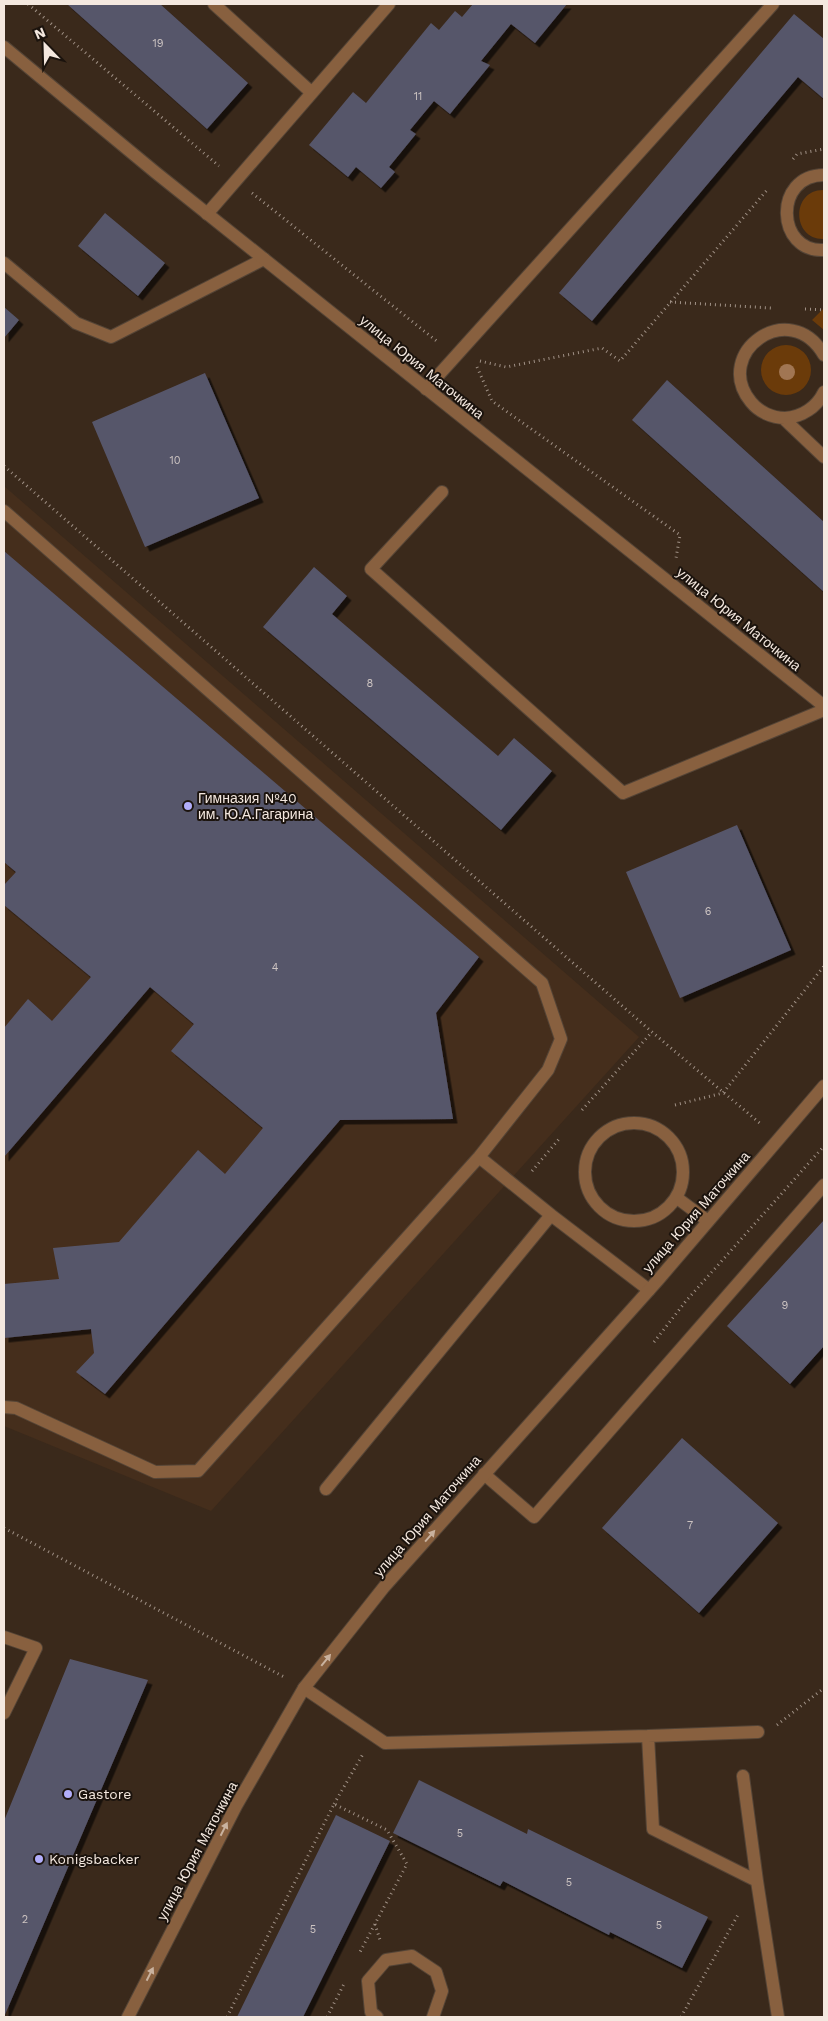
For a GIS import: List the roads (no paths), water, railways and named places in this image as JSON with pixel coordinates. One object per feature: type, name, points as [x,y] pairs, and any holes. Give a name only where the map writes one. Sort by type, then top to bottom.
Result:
[{"type":"street","points":[[214,4],[312,93]]},
{"type":"street","points":[[207,214],[389,4]]},
{"type":"street","points":[[426,388],[773,4]]},
{"type":"street","name":"улица Юрия Маточкина","points":[[4,47],[207,214],[824,708]]},
{"type":"street","points":[[824,175],[810,178],[799,184],[791,194],[787,205],[786,218],[790,230],[797,240],[808,247],[824,250]]},
{"type":"street","points":[[4,263],[76,323],[110,337],[264,259]]},
{"type":"street","points":[[824,355],[819,346],[808,336],[795,331],[781,330],[767,333],[754,341],[745,353],[740,367],[741,382],[746,396],[756,407],[768,415],[783,418],[797,416],[810,410],[820,400],[824,392]]},
{"type":"street","points":[[783,418],[824,457]]},
{"type":"street","points":[[442,492],[371,569],[623,793],[824,708]]},
{"type":"street","points":[[4,511],[542,983],[561,1040],[548,1070],[479,1157],[198,1471],[155,1472],[16,1408],[4,1407]]},
{"type":"street","name":"улица Юрия Маточкина","points":[[128,2017],[236,1806],[304,1688],[384,1587],[649,1290],[824,1086]]},
{"type":"street","points":[[639,1122],[655,1127],[668,1136],[678,1149],[683,1165],[683,1182],[677,1198],[666,1210],[652,1218],[637,1222],[620,1220],[606,1213],[594,1202],[587,1188],[584,1171],[587,1155],[595,1141],[607,1130],[622,1124],[639,1122]]},
{"type":"street","points":[[479,1157],[649,1290]]},
{"type":"street","points":[[484,1474],[534,1517],[824,1185]]},
{"type":"street","points":[[677,1198],[708,1221]]},
{"type":"street","points":[[326,1489],[551,1215]]},
{"type":"street","points":[[4,1638],[36,1648],[4,1713]]},
{"type":"street","points":[[304,1688],[385,1743],[758,1732]]},
{"type":"street","points":[[648,1736],[653,1829],[757,1880]]},
{"type":"street","points":[[743,1776],[778,2017]]},
{"type":"street","points":[[377,2017],[371,2012],[368,1981],[386,1960],[412,1956],[436,1972],[442,1991],[433,2017]]},
{"type":"place","name":"Гимназия №40 им. Ю.А.Гагарина","points":[[188,806]]},
{"type":"place","name":"Gastore","points":[[68,1794]]},
{"type":"place","name":"Konigsbacker","points":[[39,1859]]}]
